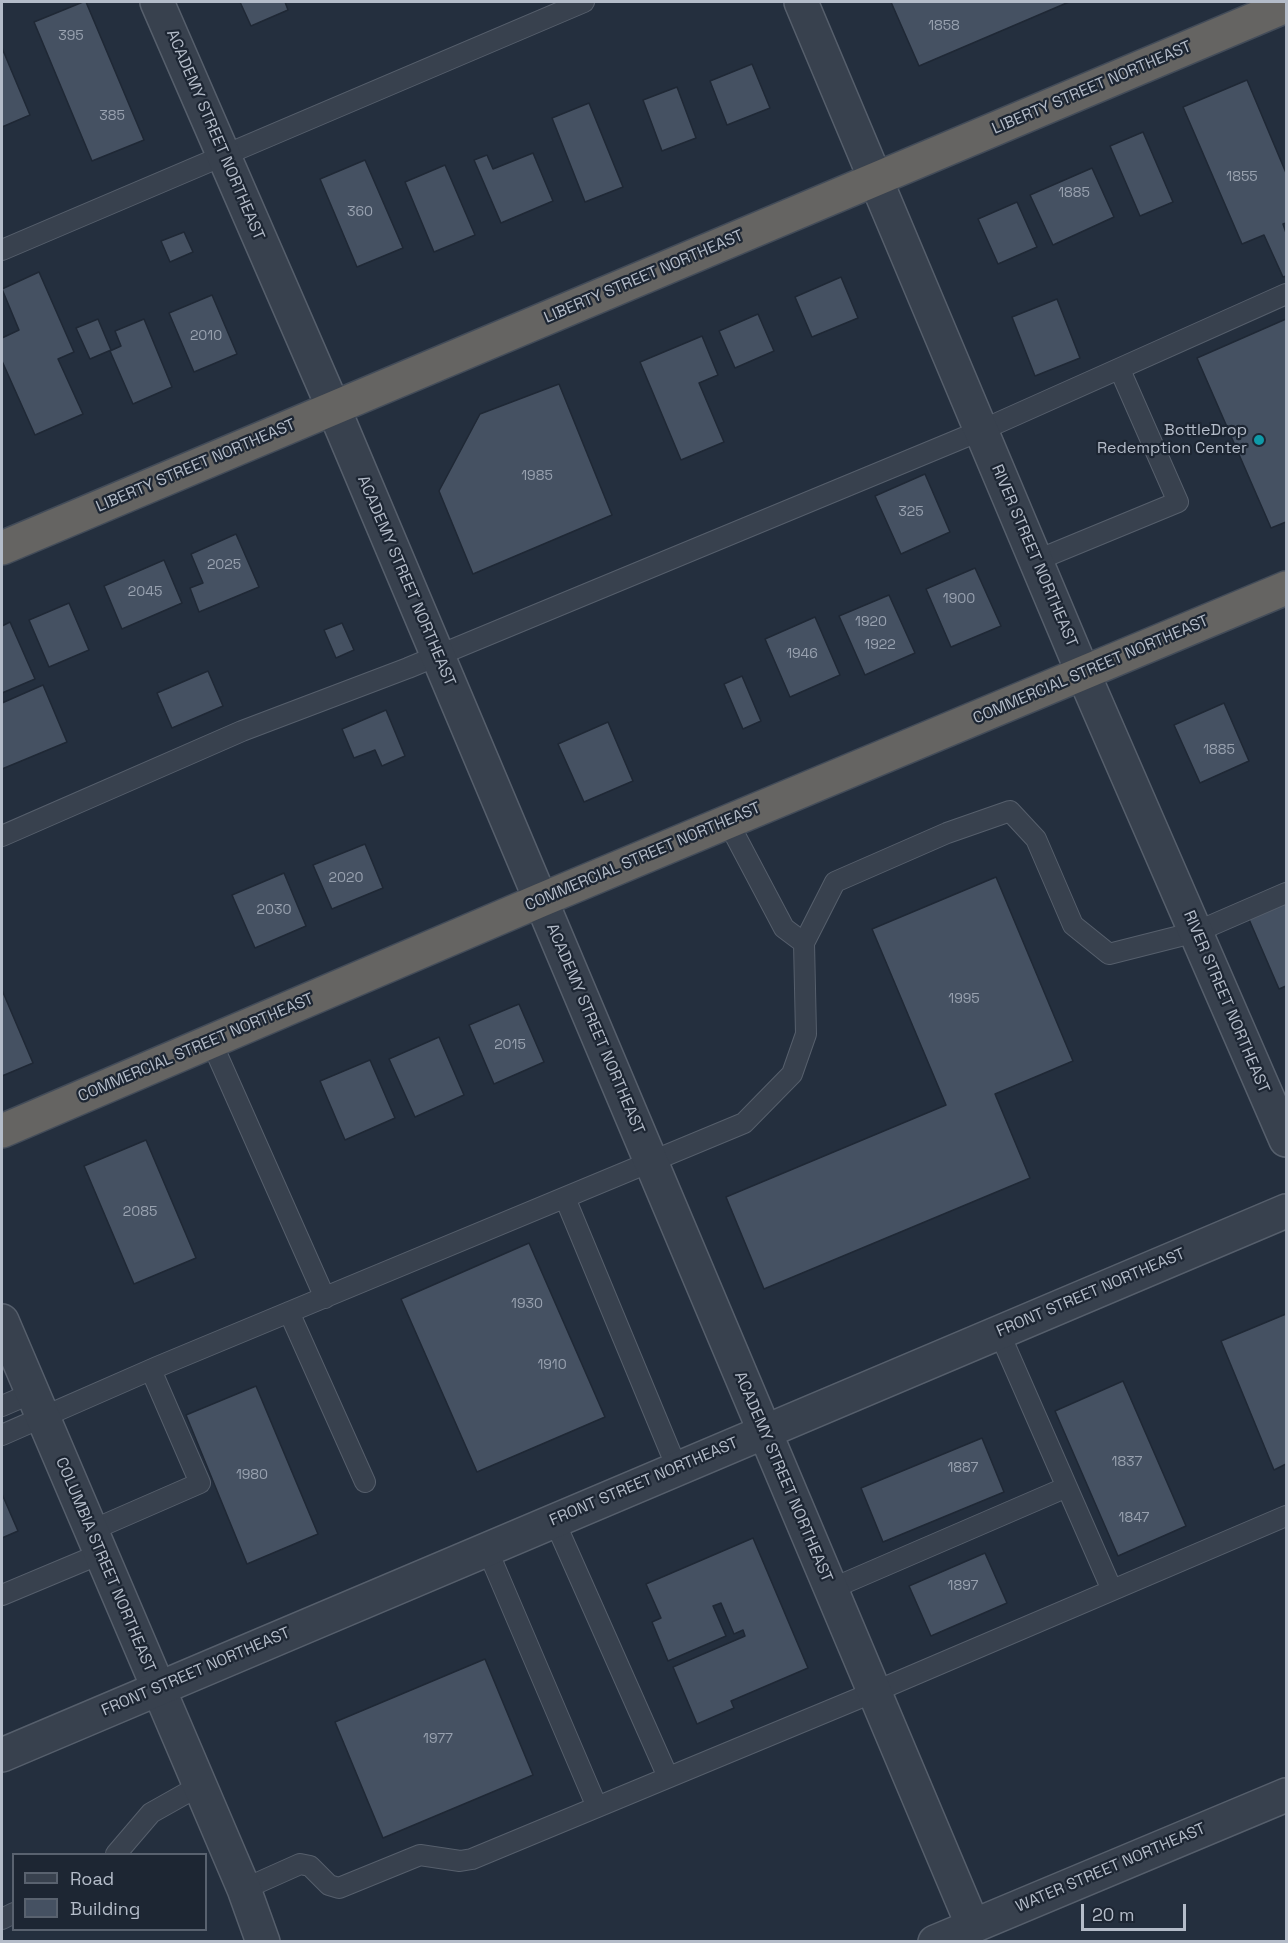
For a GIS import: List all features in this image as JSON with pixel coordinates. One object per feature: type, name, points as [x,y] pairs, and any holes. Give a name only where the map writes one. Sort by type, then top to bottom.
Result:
[{"type":"highway","name":"LIBERTY STREET NORTHEAST","points":[[2,548],[877,179],[1274,7]]},
{"type":"highway","name":"COMMERCIAL STREET NORTHEAST","points":[[2,1131],[541,900],[1287,588]]},
{"type":"street","name":"ACADEMY STREET NORTHEAST","points":[[157,2],[333,408],[974,1926]]},
{"type":"street","name":"RIVER STREET NORTHEAST","points":[[801,2],[1035,561],[1287,1140]]},
{"type":"street","name":"FRONT STREET NORTHEAST","points":[[2,1755],[1287,1211]]},
{"type":"street","name":"COLUMBIA STREET NORTHEAST","points":[[2,1321],[244,1889],[264,1941]]},
{"type":"street","name":"WATER STREET NORTHEAST","points":[[935,1941],[1287,1795]]},
{"type":"lane","points":[[2,250],[584,2]]},
{"type":"lane","points":[[2,836],[232,735],[437,655],[982,430],[1287,294]]},
{"type":"lane","points":[[1035,561],[1178,502],[1120,370]]},
{"type":"lane","points":[[2,1406],[38,1405],[151,1370],[744,1124],[792,1074],[806,1034],[804,943],[835,882],[947,833],[1010,811],[1036,838],[1073,925],[1109,954],[1196,932],[1287,893]]},
{"type":"lane","points":[[728,822],[784,928],[804,943]]},
{"type":"lane","points":[[211,1041],[325,1298]]},
{"type":"lane","points":[[565,1198],[677,1468]]},
{"type":"lane","points":[[289,1312],[365,1482]]},
{"type":"lane","points":[[999,1332],[1112,1590]]},
{"type":"lane","points":[[2,1595],[200,1483],[151,1370]]},
{"type":"lane","points":[[2,1436],[38,1405]]},
{"type":"lane","points":[[831,1589],[1067,1487]]},
{"type":"lane","points":[[244,1889],[300,1864],[310,1866],[330,1885],[339,1888],[420,1856],[460,1861],[472,1859],[874,1692],[1287,1516]]},
{"type":"lane","points":[[554,1520],[668,1777]]},
{"type":"lane","points":[[487,1549],[597,1807]]},
{"type":"lane","points":[[117,1853],[151,1813],[199,1786]]},
{"type":"building","points":[[86,2],[144,140],[92,161],[34,22]]},
{"type":"building","points":[[240,2],[285,2],[288,10],[251,26]]},
{"type":"building","points":[[891,2],[1069,2],[919,66]]},
{"type":"building","points":[[2,48],[30,115],[2,127]]},
{"type":"building","points":[[752,64],[770,108],[727,125],[710,81]]},
{"type":"building","points":[[1247,80],[1286,173],[1286,223],[1283,224],[1286,233],[1286,276],[1283,277],[1264,235],[1242,244],[1183,107]]},
{"type":"building","points":[[677,87],[696,138],[662,151],[643,100]]},
{"type":"building","points":[[589,103],[623,187],[585,202],[552,118]]},
{"type":"building","points":[[1143,132],[1173,202],[1140,216],[1110,146]]},
{"type":"building","points":[[533,153],[553,201],[501,223],[474,160],[487,155],[493,169]]},
{"type":"building","points":[[365,160],[403,248],[357,267],[320,179]]},
{"type":"building","points":[[445,165],[475,235],[434,252],[405,182]]},
{"type":"building","points":[[1092,168],[1114,217],[1053,245],[1030,195]]},
{"type":"building","points":[[1017,202],[1037,247],[998,264],[978,219]]},
{"type":"building","points":[[184,232],[193,252],[170,262],[161,241]]},
{"type":"building","points":[[39,272],[74,352],[58,359],[83,414],[35,435],[2,361],[2,338],[19,330],[2,289]]},
{"type":"building","points":[[841,277],[858,318],[812,337],[795,297]]},
{"type":"building","points":[[212,295],[237,354],[194,372],[169,313]]},
{"type":"building","points":[[1057,299],[1080,358],[1035,376],[1012,317]]},
{"type":"building","points":[[758,314],[774,351],[735,368],[719,331]]},
{"type":"building","points":[[98,319],[111,350],[90,359],[76,328]]},
{"type":"building","points":[[144,319],[172,387],[133,404],[110,351],[121,346],[115,331]]},
{"type":"building","name":"BottleDrop Redemption Center","points":[[1286,319],[1286,522],[1271,528],[1197,358]]},
{"type":"building","points":[[702,336],[718,375],[699,383],[724,442],[681,460],[640,362]]},
{"type":"building","points":[[559,384],[612,515],[473,574],[439,491],[480,414]]},
{"type":"building","points":[[925,474],[950,532],[901,554],[875,496]]},
{"type":"building","points":[[236,534],[259,587],[199,612],[190,588],[203,583],[191,554]]},
{"type":"building","points":[[164,560],[182,603],[122,629],[104,586]]},
{"type":"building","points":[[975,568],[1001,626],[951,647],[926,589]]},
{"type":"building","points":[[889,595],[915,653],[865,675],[839,616]]},
{"type":"building","points":[[69,603],[89,650],[49,667],[29,620]]},
{"type":"building","points":[[815,617],[840,675],[790,697],[765,639]]},
{"type":"building","points":[[10,622],[35,679],[2,693],[2,626]]},
{"type":"building","points":[[342,623],[354,650],[336,658],[324,630]]},
{"type":"building","points":[[208,671],[223,706],[172,728],[157,693]]},
{"type":"building","points":[[742,676],[761,721],[743,729],[724,684]]},
{"type":"building","points":[[43,685],[67,742],[2,769],[2,703]]},
{"type":"building","points":[[1224,703],[1249,761],[1200,783],[1174,725]]},
{"type":"building","points":[[386,710],[405,756],[382,766],[375,750],[354,758],[342,729]]},
{"type":"building","points":[[608,722],[633,781],[584,802],[558,744]]},
{"type":"building","points":[[365,844],[383,888],[332,909],[313,865]]},
{"type":"building","points":[[284,873],[306,926],[255,948],[232,895]]},
{"type":"building","points":[[996,877],[1073,1061],[995,1094],[1030,1178],[764,1289],[726,1197],[946,1105],[872,929]]},
{"type":"building","points":[[1286,900],[1286,986],[1279,989],[1248,917]]},
{"type":"building","points":[[2,990],[33,1063],[2,1076]]},
{"type":"building","points":[[519,1004],[544,1062],[494,1084],[469,1025]]},
{"type":"building","points":[[439,1037],[464,1095],[415,1117],[389,1059]]},
{"type":"building","points":[[370,1060],[395,1118],[345,1140],[320,1081]]},
{"type":"building","points":[[146,1140],[196,1258],[134,1284],[84,1166]]},
{"type":"building","points":[[529,1243],[605,1417],[477,1472],[401,1299]]},
{"type":"building","points":[[1286,1314],[1286,1464],[1274,1470],[1221,1341]]},
{"type":"building","points":[[1123,1381],[1186,1526],[1118,1556],[1055,1411]]},
{"type":"building","points":[[256,1386],[318,1534],[247,1564],[186,1415]]},
{"type":"building","points":[[982,1438],[1004,1492],[883,1542],[861,1488]]},
{"type":"building","points":[[2,1494],[18,1531],[2,1538]]},
{"type":"building","points":[[753,1538],[808,1668],[731,1701],[734,1708],[697,1724],[673,1667],[745,1636],[743,1630],[734,1634],[721,1603],[713,1606],[726,1636],[668,1661],[652,1622],[661,1618],[646,1584]]},
{"type":"building","points":[[985,1553],[1007,1603],[931,1636],[909,1586]]},
{"type":"building","points":[[485,1659],[533,1775],[383,1838],[335,1722]]},
{"type":"place","name":"BottleDrop Redemption Center","points":[[1259,440]]}]
